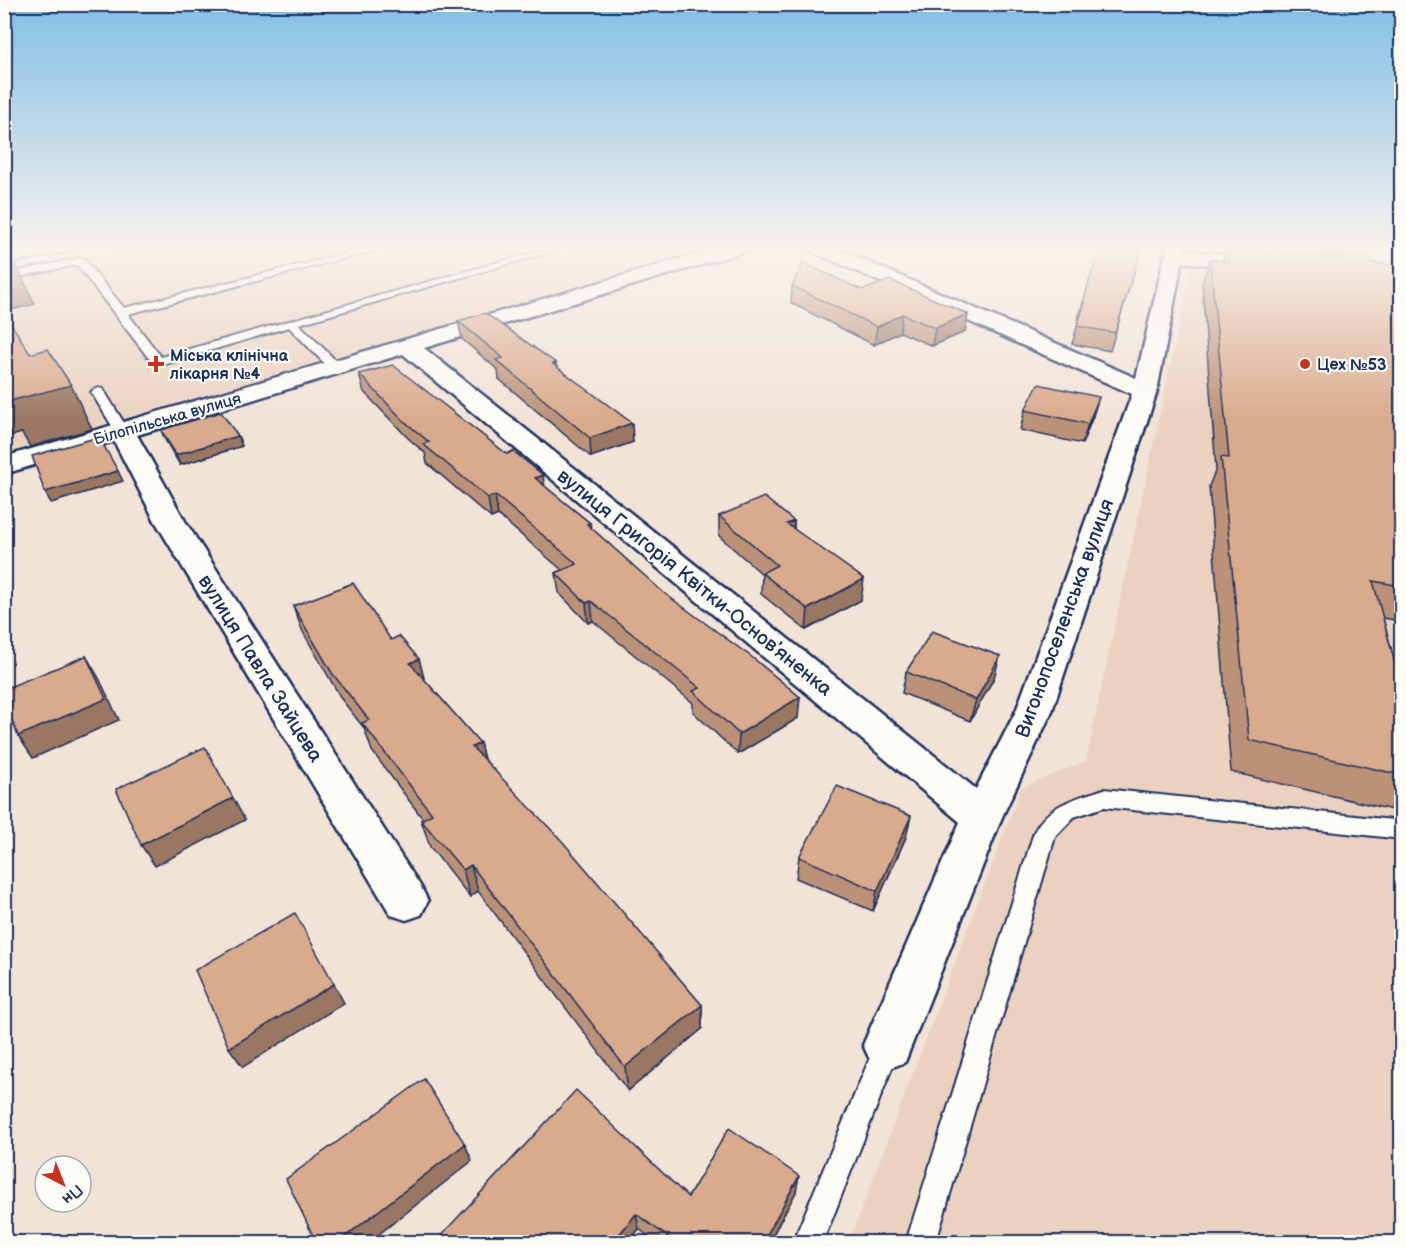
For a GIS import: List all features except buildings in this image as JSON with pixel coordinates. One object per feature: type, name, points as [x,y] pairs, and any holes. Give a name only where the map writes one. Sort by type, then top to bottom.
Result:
[{"type":"street","name":"Білопільська вулиця","points":[[4,466],[547,304]]},
{"type":"street","points":[[948,304],[1145,391]]},
{"type":"street","name":"Вигонопоселенська вулиця","points":[[888,1045],[982,818],[1034,711],[1145,391],[1163,304]]},
{"type":"street","name":"вулиця Григорія Квітки-Основʼяненка","points":[[407,346],[982,818]]},
{"type":"street","name":"вулиця Павла Зайцева","points":[[122,431],[170,521],[406,901]]},
{"type":"lane","points":[[115,304],[158,362],[358,304]]},
{"type":"lane","points":[[121,312],[153,304]]},
{"type":"lane","points":[[291,323],[336,368]]},
{"type":"lane","points":[[98,392],[122,431]]},
{"type":"lane","points":[[921,1242],[1046,832],[1066,811],[1104,798],[1401,830]]},
{"type":"lane","points":[[808,1242],[888,1045]]},
{"type":"shaded area","points":[[5,304],[513,304],[5,453]]},
{"type":"shaded area","points":[[1183,304],[1401,304],[1401,1242],[849,1242],[1021,788],[1086,761]]},
{"type":"place","name":"Міська клінічна лікарня №4","points":[[156,364]]},
{"type":"place","name":"Цех №53","points":[[1305,364]]}]
